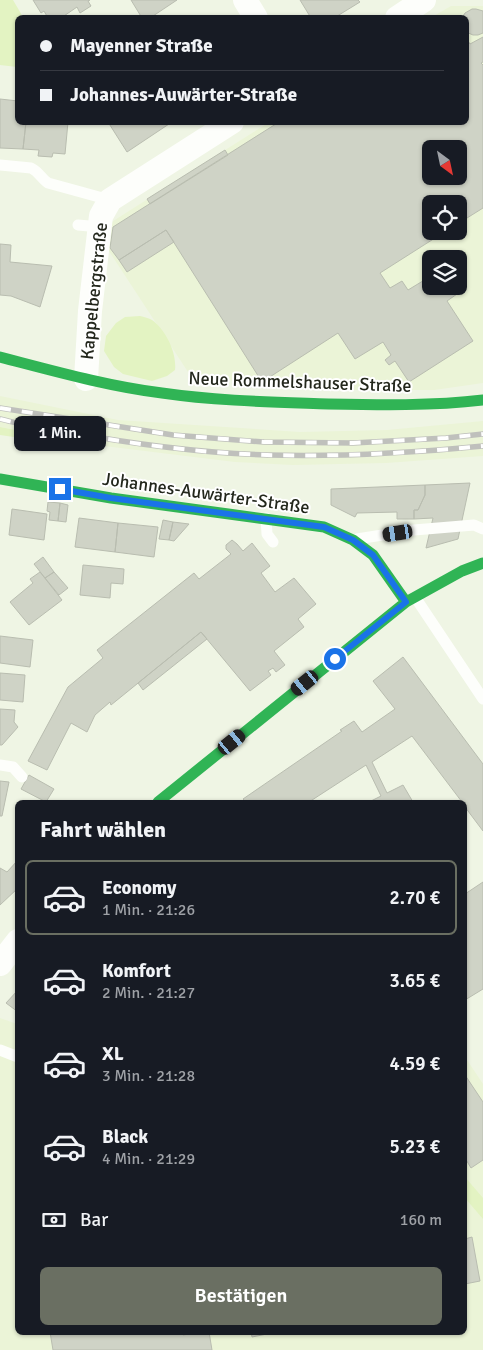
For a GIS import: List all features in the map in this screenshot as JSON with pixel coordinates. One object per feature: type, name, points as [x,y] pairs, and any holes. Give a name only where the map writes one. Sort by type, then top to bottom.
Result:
[{"type":"street","points":[[245,0],[254,15]]},
{"type":"street","points":[[401,15],[424,0]]},
{"type":"street","name":"Kappelbergstraße","points":[[86,379],[90,311],[89,226],[101,216],[110,200],[227,125]]},
{"type":"street","name":"Neue Rommelshauser Straße","points":[[0,357],[86,379],[167,394],[264,402],[397,405],[465,403],[483,400]]},
{"type":"street","name":"Johannes-Auwärter-Straße","points":[[0,479],[111,498],[324,527],[353,540],[373,555],[411,600]]},
{"type":"street","points":[[161,800],[411,600],[462,572],[483,563]]},
{"type":"street","points":[[0,964],[15,945]]},
{"type":"lane","points":[[0,165],[31,168],[48,183],[110,200]]},
{"type":"lane","points":[[266,518],[267,534],[273,542]]},
{"type":"lane","points":[[353,540],[414,530],[474,525],[483,529]]},
{"type":"lane","points":[[411,600],[483,699]]},
{"type":"lane","points":[[0,765],[12,767],[22,777]]},
{"type":"lane","points":[[1,1054],[15,1056]]},
{"type":"shaded area","points":[[451,6],[483,6],[483,383],[434,390],[305,390],[190,375],[107,248],[110,223],[265,125],[469,125],[469,15],[435,15]]},
{"type":"shaded area","points":[[0,396],[118,420],[300,432],[387,430],[483,421],[483,456],[386,463],[293,465],[235,462],[104,446],[0,427]]},
{"type":"shaded area","points":[[0,1018],[15,1023],[15,1335],[467,1335],[467,1060],[483,1084],[483,1350],[0,1350]]},
{"type":"green space","points":[[0,0],[13,0],[22,15],[15,15],[15,67],[0,65]]},
{"type":"green space","points":[[140,316],[148,318],[157,324],[170,342],[174,356],[175,370],[167,376],[152,381],[123,374],[114,367],[104,351],[106,336],[116,323],[125,317]]},
{"type":"green space","points":[[0,427],[101,446],[103,450],[0,435]]},
{"type":"green space","points":[[467,1179],[483,1198],[483,1219],[467,1200]]},
{"type":"building","points":[[33,0],[90,0],[88,1],[91,6],[80,13],[77,7],[65,15],[46,15],[44,11],[41,13]]},
{"type":"building","points":[[131,0],[177,0],[154,15],[140,15]]},
{"type":"building","points":[[300,0],[358,0],[360,2],[339,15],[309,15]]},
{"type":"building","points":[[472,9],[483,11],[483,33],[478,35],[469,33],[469,15],[464,15]]},
{"type":"building","points":[[483,37],[483,62],[481,63],[483,65],[483,208],[467,218],[467,195],[422,195],[422,240],[432,240],[380,273],[390,288],[402,281],[408,290],[422,281],[422,295],[456,295],[447,301],[473,341],[409,382],[395,361],[389,365],[385,360],[391,355],[383,342],[355,359],[338,333],[262,382],[166,230],[119,260],[110,248],[113,227],[274,125],[469,125],[469,42],[470,44]]},
{"type":"building","points":[[0,99],[15,101],[15,125],[26,125],[23,149],[0,148]]},
{"type":"building","points":[[26,125],[68,125],[65,154],[53,153],[52,157],[38,156],[39,150],[23,149]]},
{"type":"building","points":[[110,125],[168,125],[127,152]]},
{"type":"building","points":[[225,150],[228,155],[150,204],[147,199]]},
{"type":"building","points":[[166,230],[174,242],[127,272],[119,260]]},
{"type":"building","points":[[0,244],[11,245],[10,262],[52,266],[40,307],[11,296],[0,295]]},
{"type":"building","points":[[470,483],[458,539],[426,548],[433,518],[414,519],[414,510],[418,510],[425,495],[425,485]]},
{"type":"building","points":[[425,485],[425,495],[418,510],[414,510],[414,519],[397,519],[397,512],[357,513],[355,517],[331,505],[331,489]]},
{"type":"building","points":[[48,502],[60,503],[58,521],[49,520]]},
{"type":"building","points":[[60,503],[68,505],[66,522],[58,521]]},
{"type":"building","points":[[12,509],[47,514],[44,540],[9,535]]},
{"type":"building","points":[[79,518],[118,523],[115,552],[75,547]]},
{"type":"building","points":[[163,520],[173,522],[169,540],[159,539]]},
{"type":"building","points":[[173,522],[189,524],[174,541],[169,540]]},
{"type":"building","points":[[118,523],[158,527],[154,557],[115,552]]},
{"type":"building","points":[[232,540],[243,551],[252,543],[270,566],[261,573],[275,592],[294,578],[316,604],[298,619],[304,627],[274,651],[285,665],[276,672],[273,668],[268,671],[271,675],[250,691],[201,632],[111,705],[110,702],[95,715],[87,732],[71,723],[47,770],[28,761],[68,687],[103,658],[97,650],[194,573],[199,579],[231,554],[226,549],[226,545]]},
{"type":"building","points":[[43,557],[54,572],[45,578],[34,564]]},
{"type":"building","points":[[83,565],[124,569],[123,584],[111,583],[110,598],[80,595]]},
{"type":"building","points":[[40,572],[62,600],[29,625],[10,602],[33,583],[30,579]]},
{"type":"building","points":[[54,572],[68,588],[59,595],[45,578]]},
{"type":"building","points":[[201,632],[207,639],[143,690],[138,683]]},
{"type":"building","points":[[0,636],[33,640],[30,667],[0,663]]},
{"type":"building","points":[[403,657],[483,764],[483,831],[467,810],[467,800],[460,800],[412,736],[372,762],[387,793],[403,785],[412,800],[373,800],[381,796],[366,765],[312,800],[243,799],[354,721],[362,732],[395,709],[373,681]]},
{"type":"building","points":[[0,673],[25,675],[23,702],[0,700]]},
{"type":"building","points":[[0,709],[15,710],[14,722],[18,727],[2,745],[0,745]]},
{"type":"building","points":[[29,775],[54,789],[47,800],[42,800],[21,789]]},
{"type":"building","points":[[0,781],[9,782],[2,816],[0,816]]},
{"type":"building","points":[[15,863],[15,891],[0,905],[0,868],[7,872]]},
{"type":"building","points":[[483,882],[483,989],[467,999],[467,893]]},
{"type":"building","points":[[15,993],[15,1010],[6,1003]]},
{"type":"building","points":[[467,1078],[483,1102],[483,1160],[471,1168],[467,1161]]},
{"type":"building","points":[[472,1237],[480,1281],[467,1284],[467,1238]]},
{"type":"building","points":[[50,1335],[210,1335],[212,1350],[53,1350]]},
{"type":"railway","points":[[0,408],[173,435],[264,442],[353,443],[483,434]]},
{"type":"railway","points":[[0,419],[142,444],[242,454],[348,455],[483,446]]},
{"type":"traffic: fast","points":[[0,357],[81,378],[162,393],[203,398],[367,405],[483,400]]},
{"type":"traffic: fast","points":[[0,479],[111,498],[324,527],[353,540],[373,555],[406,602]]},
{"type":"traffic: fast","points":[[160,800],[406,602],[462,571],[483,563]]},
{"type":"route","points":[[60,489],[111,498],[324,527],[353,540],[373,555],[406,602],[335,659]]}]
